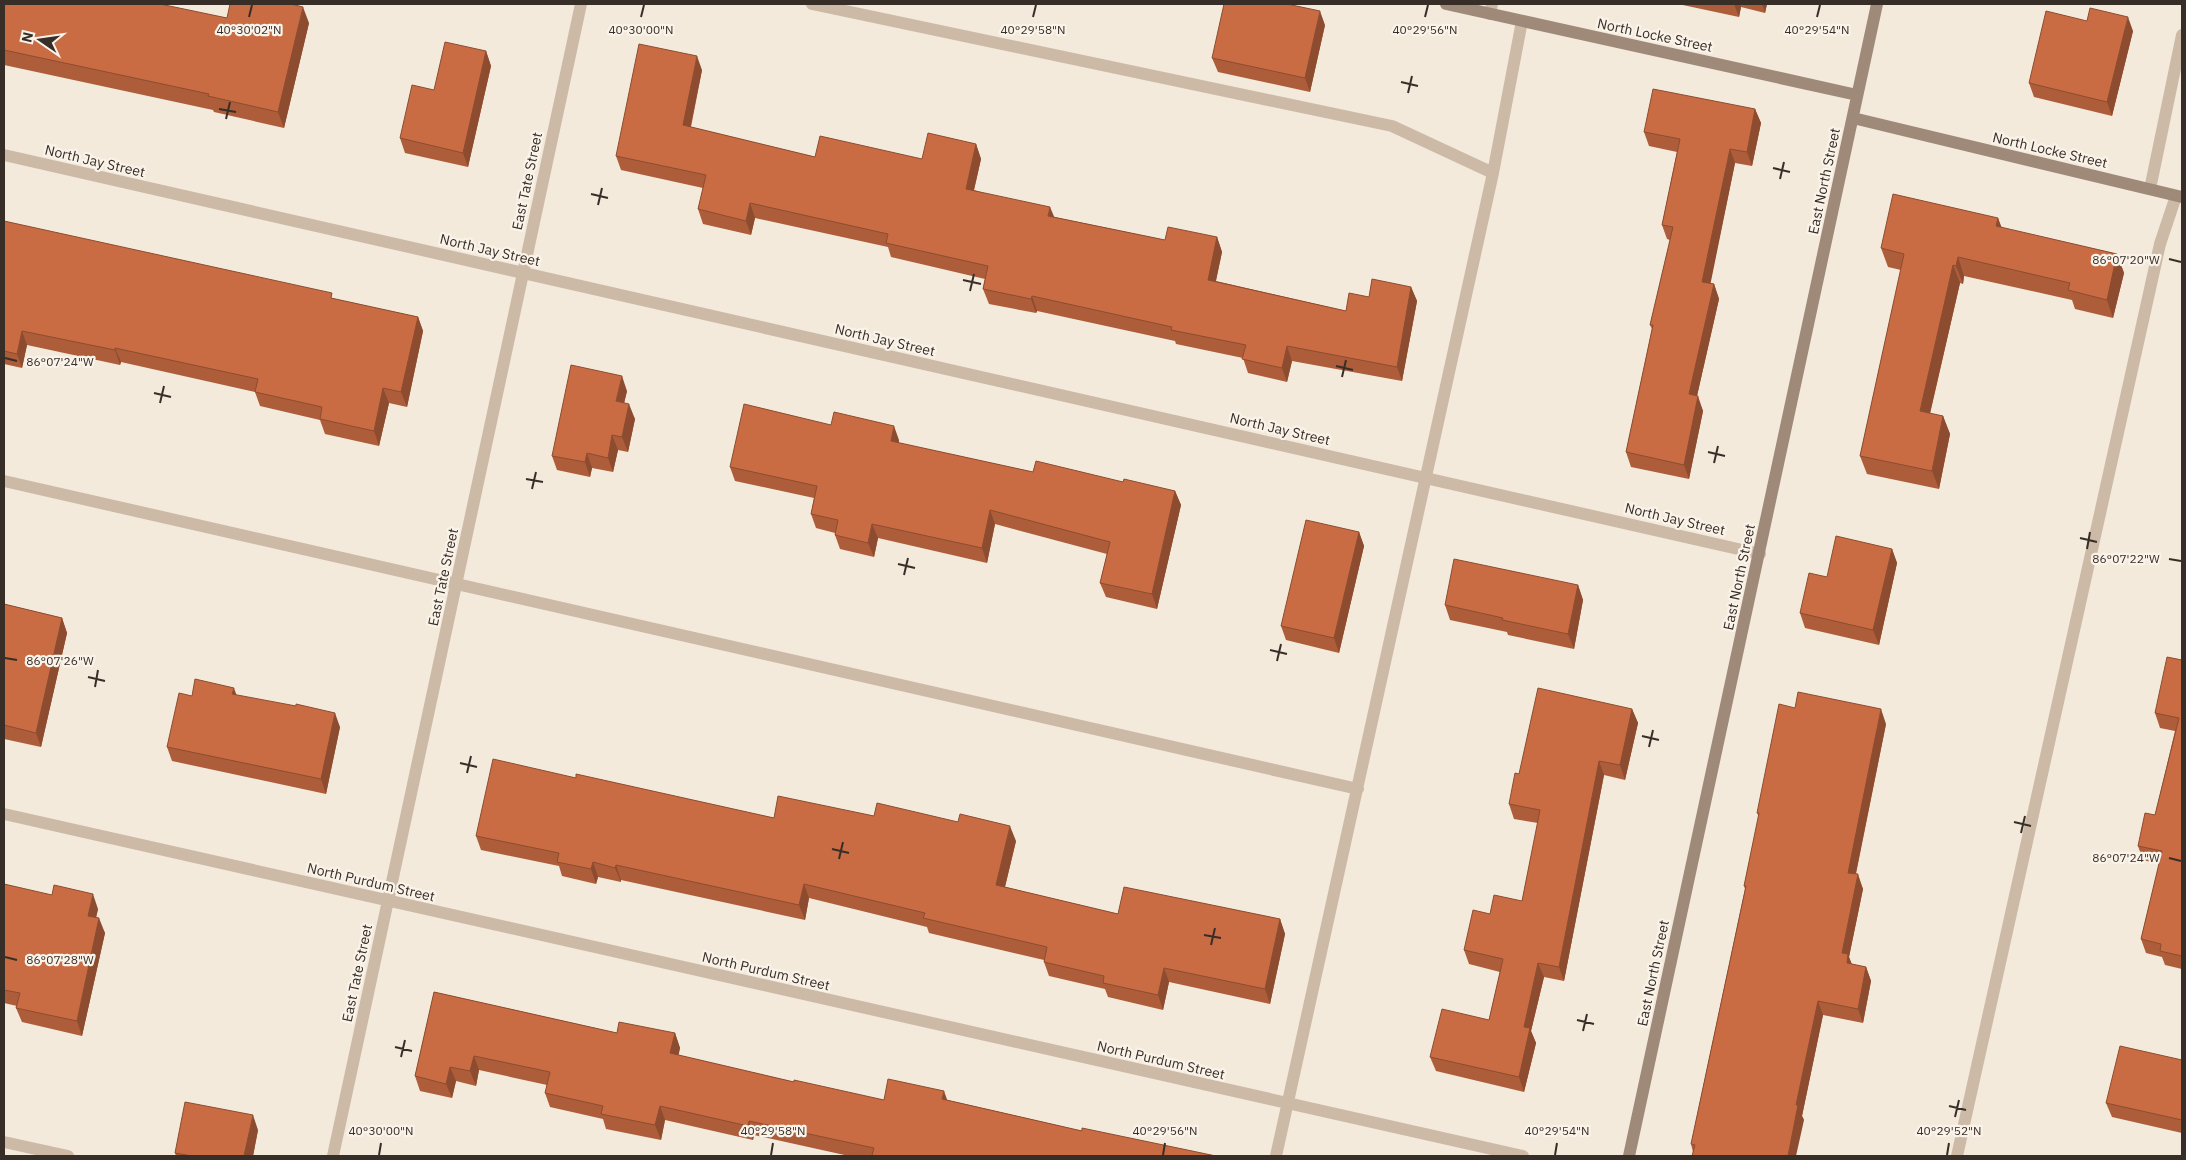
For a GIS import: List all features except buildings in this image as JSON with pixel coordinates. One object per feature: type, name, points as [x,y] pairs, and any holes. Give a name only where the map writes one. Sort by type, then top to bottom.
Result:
[{"type":"street","name":"East Tate Street","points":[[333,1156],[581,4]]},
{"type":"street","points":[[812,4],[1392,126],[1494,173]]},
{"type":"street","name":"North Locke Street","points":[[1446,4],[1491,9],[1522,21],[1857,95]]},
{"type":"street","name":"East North Street","points":[[1629,1156],[1877,4]]},
{"type":"street","points":[[1276,1156],[1494,173],[1522,21]]},
{"type":"street","points":[[2150,189],[2182,35]]},
{"type":"street","name":"North Locke Street","points":[[1853,118],[2179,197]]},
{"type":"street","name":"North Jay Street","points":[[4,156],[1760,554]]},
{"type":"street","points":[[1956,1156],[2160,244],[2179,197]]},
{"type":"street","points":[[4,481],[1358,790]]},
{"type":"street","name":"North Purdum Street","points":[[4,814],[1523,1156]]},
{"type":"street","points":[[4,1142],[68,1156]]}]
